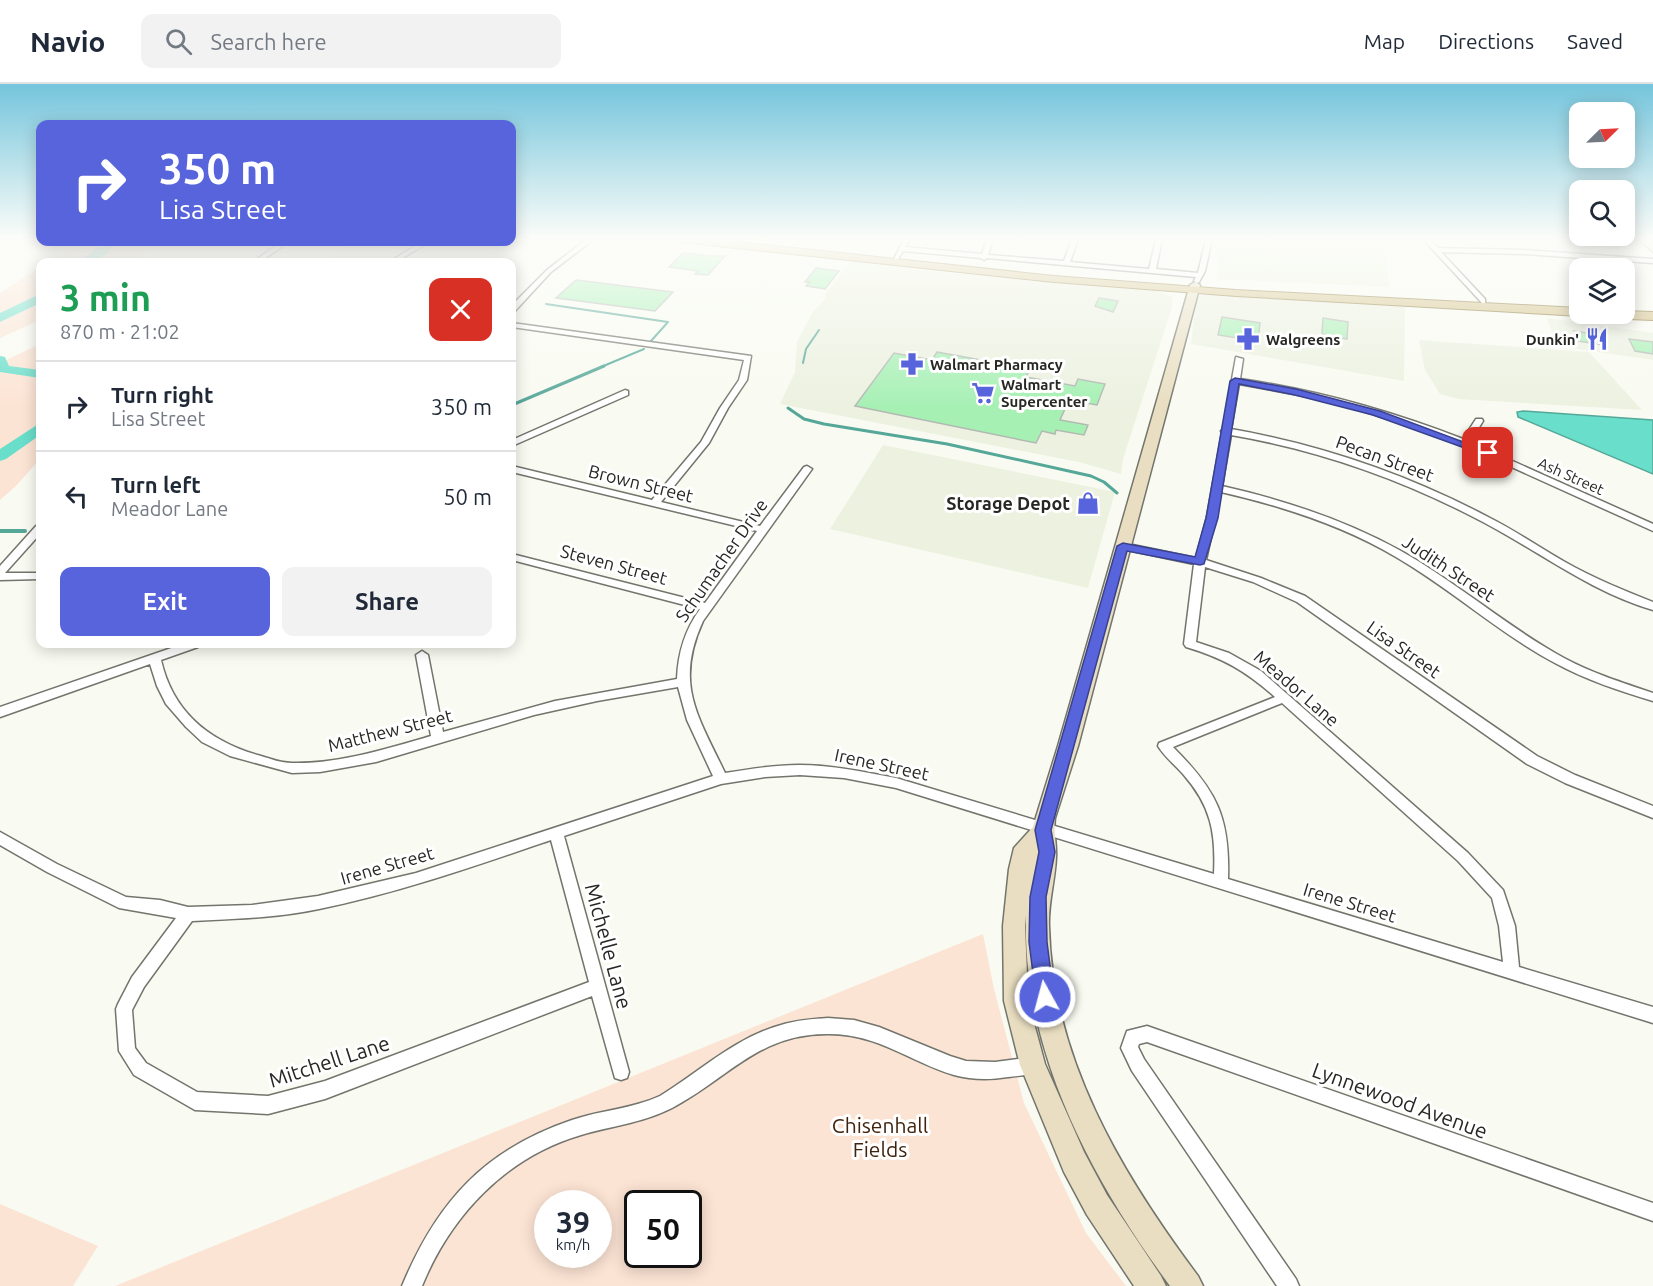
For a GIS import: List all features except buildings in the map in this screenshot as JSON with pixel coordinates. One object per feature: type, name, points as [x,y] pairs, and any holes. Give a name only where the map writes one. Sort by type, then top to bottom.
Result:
[{"type":"main road","points":[[1173,295],[1190,306]]},
{"type":"main road","points":[[1188,1286],[1122,1192],[1082,1115],[1060,1056],[1045,997],[1038,942],[1038,897],[1047,852],[1043,830],[1193,295]]},
{"type":"main road","points":[[1356,295],[1569,311]]},
{"type":"main road","points":[[1388,295],[1569,305]]},
{"type":"main road","points":[[1635,309],[1653,310]]},
{"type":"main road","points":[[1635,315],[1653,316]]},
{"type":"main road","points":[[1043,830],[1025,848],[1020,869],[1014,926],[1016,1001],[1033,1065],[1055,1122],[1097,1205],[1151,1286]]},
{"type":"street","points":[[1477,295],[1482,301]]},
{"type":"street","points":[[516,326],[748,358],[743,380],[724,408],[700,452],[654,504]]},
{"type":"street","name":"Meador Lane","points":[[1239,359],[1217,488],[1200,562],[1190,644],[1217,651],[1240,662],[1463,857],[1498,895],[1507,926],[1512,972]]},
{"type":"street","name":"Ash Street","points":[[1235,381],[1255,383],[1346,404],[1431,431],[1653,528]]},
{"type":"street","points":[[516,441],[625,393]]},
{"type":"street","points":[[1465,444],[1479,421]]},
{"type":"street","name":"Pecan Street","points":[[1225,431],[1262,436],[1397,478],[1489,521],[1563,566],[1653,606]]},
{"type":"street","name":"Schumacher Drive","points":[[721,779],[689,706],[683,682],[682,661],[685,646],[708,607],[807,469]]},
{"type":"street","name":"Brown Street","points":[[516,470],[763,530]]},
{"type":"street","name":"Judith Street","points":[[1217,488],[1272,500],[1376,542],[1549,655],[1606,683],[1653,697]]},
{"type":"street","points":[[0,572],[36,532]]},
{"type":"street","name":"Lisa Street","points":[[1123,546],[1200,562],[1257,580],[1301,598],[1532,760],[1570,779],[1653,812]]},
{"type":"street","name":"Steven Street","points":[[516,557],[708,607]]},
{"type":"street","points":[[0,578],[36,576]]},
{"type":"street","points":[[0,712],[182,648]]},
{"type":"street","points":[[422,655],[438,739]]},
{"type":"street","name":"Matthew Street","points":[[155,657],[161,686],[174,706],[195,730],[229,753],[290,768],[332,764],[438,739],[562,703],[620,691],[683,682]]},
{"type":"street","points":[[1221,884],[1222,854],[1217,818],[1201,788],[1164,746],[1283,698]]},
{"type":"street","name":"Irene Street","points":[[0,838],[52,868],[124,903],[160,907],[188,914],[252,912],[318,903],[416,879],[721,779],[765,772],[800,770],[865,776],[896,783],[1043,830],[1653,1015]]},
{"type":"street","name":"Michelle Lane","points":[[556,832],[621,1072]]},
{"type":"street","name":"Mitchell Lane","points":[[188,914],[138,982],[124,1009],[127,1051],[140,1069],[195,1101],[268,1105],[325,1090],[598,986]]},
{"type":"street","points":[[412,1286],[422,1258],[450,1214],[474,1186],[519,1151],[572,1128],[633,1115],[665,1102],[698,1082],[740,1050],[786,1031],[827,1026],[867,1030],[956,1067],[989,1071],[1033,1065]]},
{"type":"street","name":"Lynnewood Avenue","points":[[1289,1286],[1138,1065],[1129,1048],[1133,1037],[1147,1034],[1653,1212]]},
{"type":"shaded area","points":[[825,295],[1168,295],[1172,297],[1172,307],[1123,459],[1121,474],[1079,462],[780,404],[795,372],[797,342],[812,313],[826,298]]},
{"type":"shaded area","points":[[1228,295],[1405,306],[1404,381],[1191,344],[1196,303],[1199,296]]},
{"type":"shaded area","points":[[1547,318],[1569,321],[1569,324],[1589,324],[1653,333],[1653,360],[1557,346]]},
{"type":"shaded area","points":[[1419,340],[1589,352],[1642,410],[1459,399],[1440,394],[1425,370]]},
{"type":"shaded area","points":[[883,445],[1115,492],[1088,588],[830,529]]},
{"type":"green space","points":[[0,295],[36,295],[36,322],[0,338]]},
{"type":"green space","points":[[36,346],[36,464],[0,500],[0,363]]},
{"type":"green space","name":"Chisenhall Fields","points":[[983,934],[994,989],[1024,1103],[1086,1233],[1126,1286],[115,1286]]},
{"type":"green space","points":[[0,1204],[98,1246],[73,1286],[0,1286]]},
{"type":"water","points":[[1517,412],[1653,420],[1653,474],[1518,417]]},
{"type":"waterway","points":[[0,318],[36,300]]},
{"type":"waterway","points":[[546,304],[668,322],[651,341]]},
{"type":"waterway","points":[[803,363],[806,349],[819,330]]},
{"type":"waterway","points":[[601,367],[644,349]]},
{"type":"waterway","points":[[0,360],[4,369],[36,373]]},
{"type":"waterway","points":[[516,403],[604,366]]},
{"type":"waterway","points":[[788,408],[804,419],[824,424],[947,444],[1091,476],[1104,482],[1117,493]]},
{"type":"waterway","points":[[0,456],[36,431]]},
{"type":"waterway","points":[[0,531],[25,531]]},
{"type":"place","name":"Walgreens","points":[[1248,339]]},
{"type":"place","name":"Dunkin'","points":[[1597,339]]},
{"type":"place","name":"Walmart Pharmacy","points":[[912,364]]},
{"type":"place","name":"Walmart Supercenter","points":[[983,393]]},
{"type":"place","name":"Storage Depot","points":[[1088,503]]},
{"type":"route","points":[[1045,997],[1038,942],[1038,897],[1047,852],[1043,830],[1123,546],[1200,562],[1212,518],[1235,381],[1296,392],[1376,413],[1488,453]]}]
